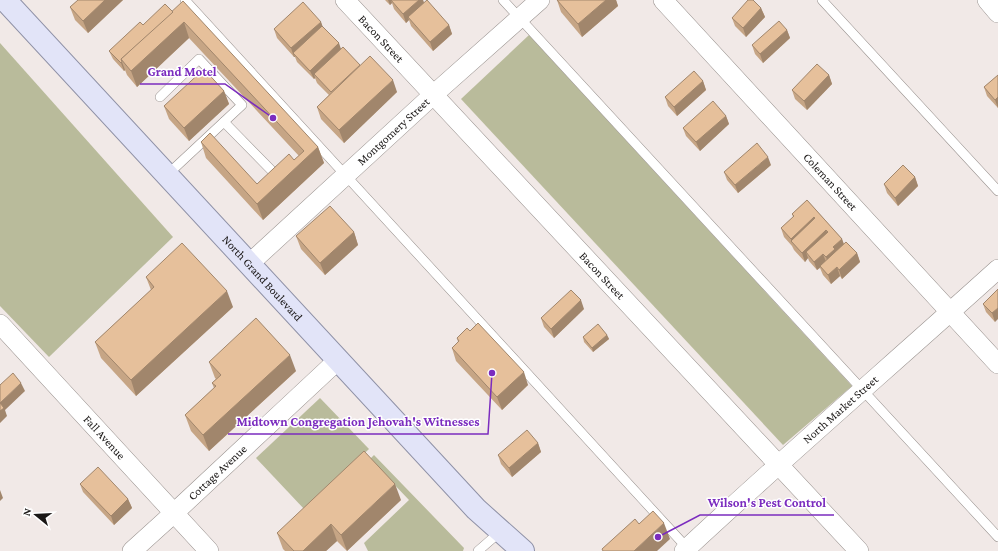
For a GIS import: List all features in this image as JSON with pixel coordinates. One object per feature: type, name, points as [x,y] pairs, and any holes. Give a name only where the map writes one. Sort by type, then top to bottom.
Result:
[{"type":"main road","name":"North Grand Boulevard","points":[[5,0],[476,509],[524,551]]},
{"type":"street","name":"Bacon Street","points":[[345,0],[859,551]]},
{"type":"street","name":"Montgomery Street","points":[[249,264],[433,95],[540,0]]},
{"type":"street","name":"Coleman Street","points":[[663,0],[998,364]]},
{"type":"street","points":[[987,0],[998,13]]},
{"type":"street","name":"North Market Street","points":[[687,550],[778,464],[863,391],[998,269]]},
{"type":"street","name":"Fall Avenue","points":[[0,324],[209,551]]},
{"type":"street","name":"Cottage Avenue","points":[[132,551],[338,360]]},
{"type":"lane","points":[[185,0],[687,550]]},
{"type":"lane","points":[[503,0],[998,537]]},
{"type":"lane","points":[[822,0],[998,191]]},
{"type":"lane","points":[[160,97],[199,59],[242,106],[167,175]]},
{"type":"lane","points":[[224,122],[277,176]]},
{"type":"lane","points":[[478,551],[501,531]]},
{"type":"green space","points":[[529,35],[852,386],[783,445],[461,99]]},
{"type":"green space","points":[[0,43],[173,237],[49,357],[0,306]]},
{"type":"green space","points":[[320,398],[369,449],[305,510],[256,458]]},
{"type":"green space","points":[[374,455],[464,548],[463,551],[368,551],[364,543],[409,500],[370,459]]},
{"type":"building","points":[[78,0],[105,0],[83,21],[70,7]]},
{"type":"building","points":[[391,0],[419,0],[403,14]]},
{"type":"building","points":[[427,0],[449,25],[430,42],[408,17]]},
{"type":"building","points":[[557,0],[606,0],[578,24]]},
{"type":"building","points":[[748,0],[753,0],[761,8],[743,28],[732,18]]},
{"type":"building","points":[[183,1],[318,147],[257,204],[201,142],[210,133],[257,184],[289,154],[294,160],[304,151],[184,22],[131,71],[121,59]]},
{"type":"building","points":[[303,2],[321,22],[291,48],[274,29]]},
{"type":"building","points":[[165,4],[173,12],[121,59],[121,63],[109,51],[140,22],[143,25]]},
{"type":"building","points":[[779,21],[787,30],[760,54],[752,45]]},
{"type":"building","points":[[322,26],[339,43],[310,71],[293,53]]},
{"type":"building","points":[[343,47],[360,65],[331,92],[314,74]]},
{"type":"building","points":[[370,56],[393,80],[339,130],[317,107]]},
{"type":"building","points":[[817,64],[829,75],[804,101],[792,90]]},
{"type":"building","points":[[204,69],[224,91],[184,128],[164,106]]},
{"type":"building","points":[[694,71],[703,81],[674,107],[665,97]]},
{"type":"building","points":[[998,75],[998,97],[995,100],[984,87]]},
{"type":"building","points":[[713,101],[726,116],[696,142],[683,128]]},
{"type":"building","points":[[757,143],[768,157],[735,185],[724,172]]},
{"type":"building","points":[[903,165],[915,177],[895,198],[884,184]]},
{"type":"building","points":[[807,200],[842,239],[833,247],[835,249],[826,257],[823,254],[814,262],[806,252],[828,232],[826,230],[802,253],[791,241],[815,218],[814,217],[791,239],[781,228],[794,216],[792,214]]},
{"type":"building","points":[[330,206],[354,232],[320,263],[296,236]]},
{"type":"building","points":[[846,242],[857,253],[839,270],[837,267],[828,275],[820,266]]},
{"type":"building","points":[[182,243],[227,291],[131,380],[95,342],[154,287],[146,277]]},
{"type":"building","points":[[998,289],[998,308],[992,313],[983,304]]},
{"type":"building","points":[[571,290],[581,300],[551,329],[541,318]]},
{"type":"building","points":[[256,318],[290,355],[203,435],[185,415],[216,386],[212,383],[221,375],[209,362]]},
{"type":"building","points":[[478,323],[524,372],[497,397],[452,348],[459,341],[457,338],[467,328],[470,331]]},
{"type":"building","points":[[598,324],[607,335],[592,348],[583,337]]},
{"type":"building","points":[[13,373],[21,383],[0,403],[0,385]]},
{"type":"building","points":[[0,403],[4,408],[0,411]]},
{"type":"building","points":[[527,430],[538,443],[509,468],[498,455]]},
{"type":"building","points":[[364,451],[395,484],[341,535],[331,524],[303,551],[294,551],[277,533]]},
{"type":"building","points":[[98,467],[128,499],[111,516],[80,484]]},
{"type":"building","points":[[653,511],[664,523],[634,551],[603,551],[602,549],[635,519],[639,524]]},
{"type":"place","name":"Grand Motel","points":[[273,118]]},
{"type":"place","name":"Midtown Congregation Jehovah's Witnesses","points":[[492,373]]},
{"type":"place","name":"Wilson's Pest Control","points":[[658,537]]}]
